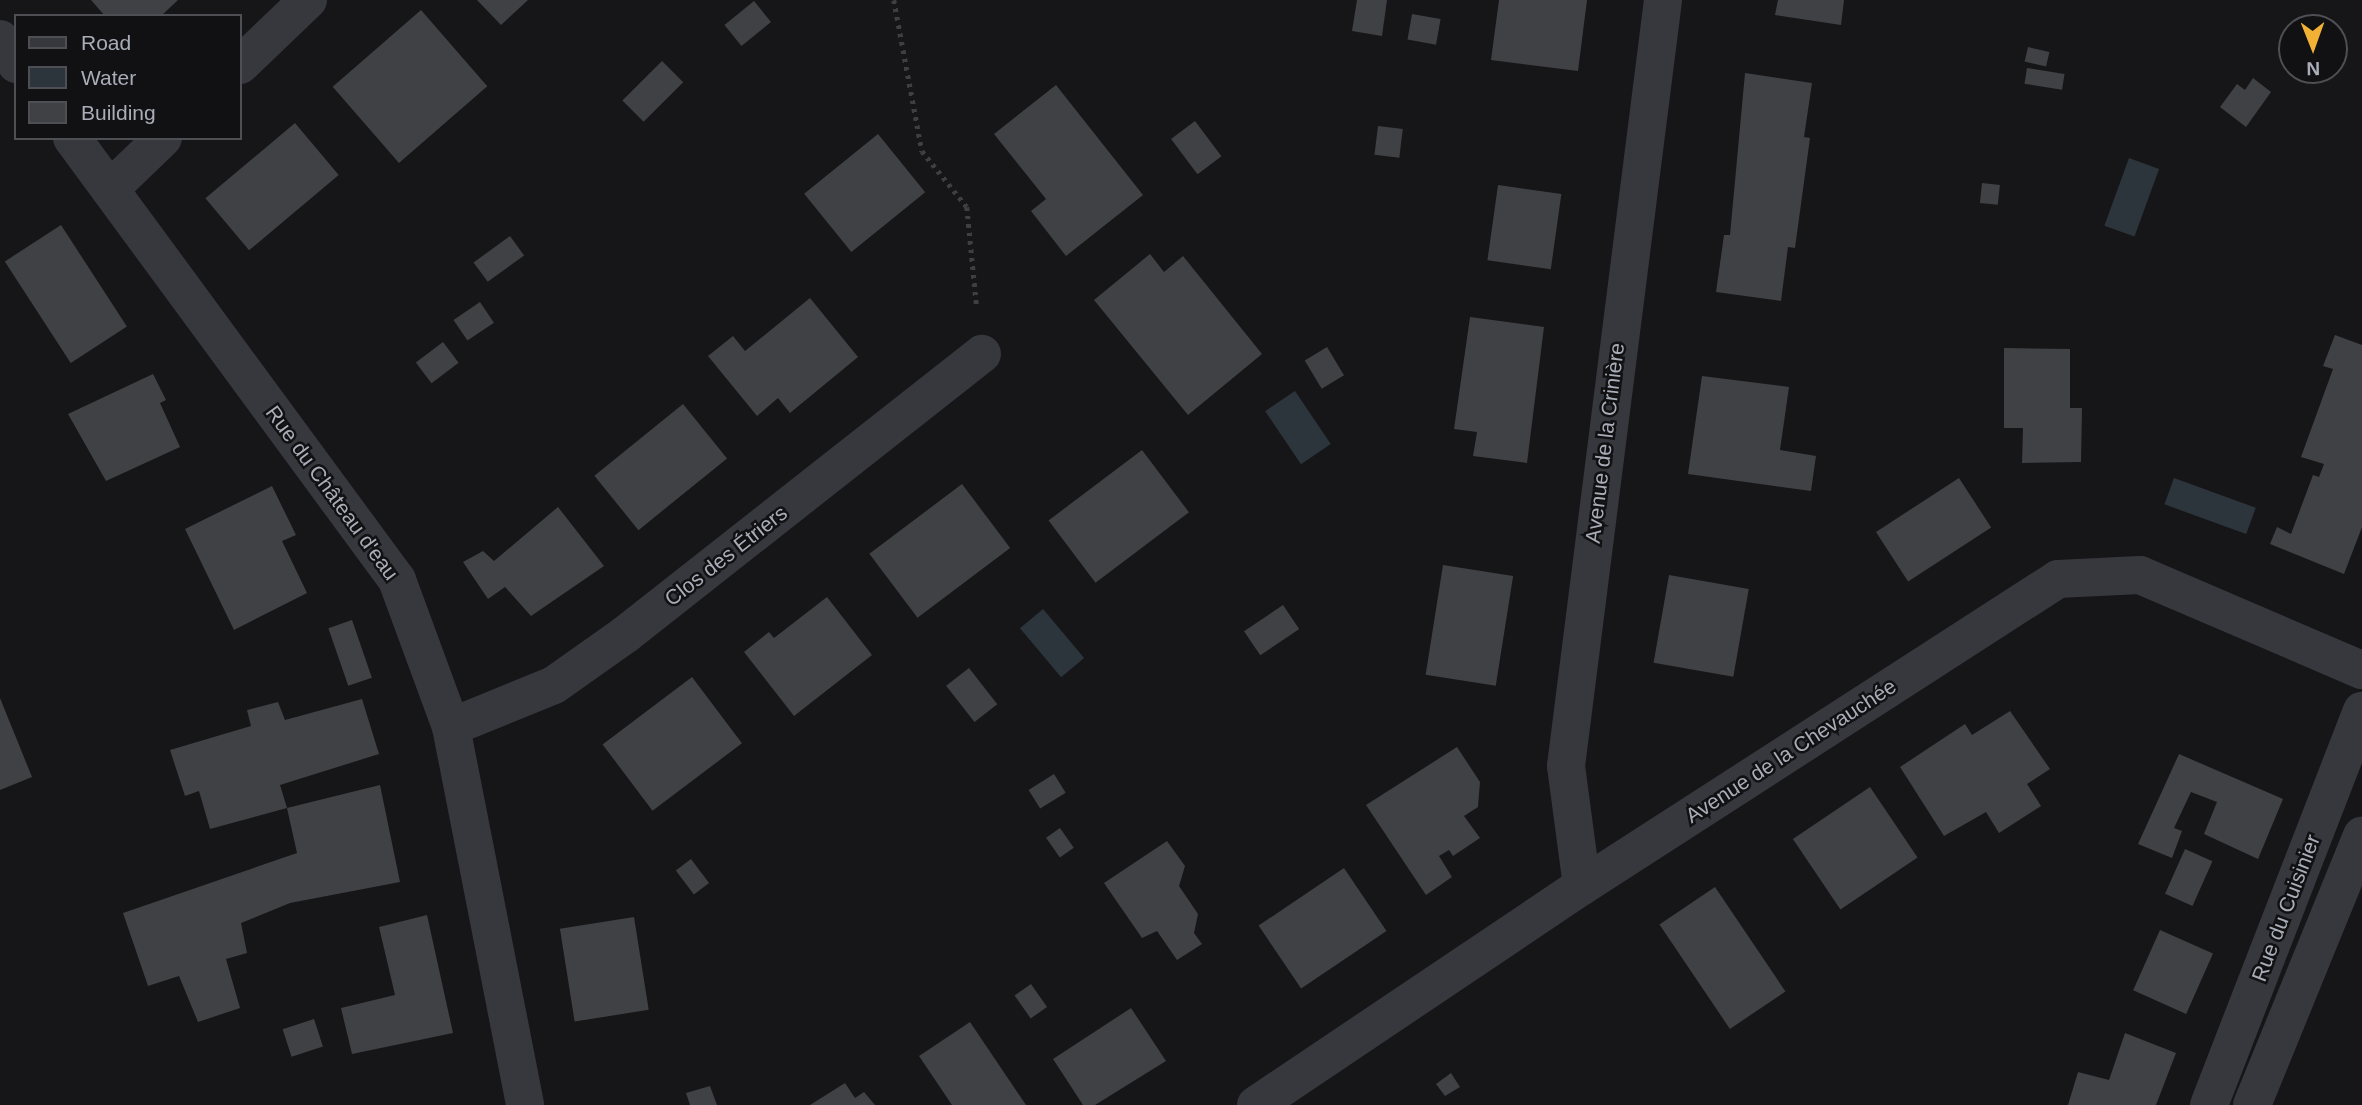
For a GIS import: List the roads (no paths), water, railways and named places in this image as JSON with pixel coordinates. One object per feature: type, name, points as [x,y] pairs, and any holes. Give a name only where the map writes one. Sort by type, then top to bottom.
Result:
[{"type":"street","points":[[242,63],[308,0]]},
{"type":"street","name":"Avenue de la Crinière","points":[[1583,886],[1566,766],[1663,0]]},
{"type":"street","points":[[0,39],[14,61]]},
{"type":"street","name":"Rue du Château d'eau","points":[[74,140],[397,580],[451,727],[525,1105]]},
{"type":"street","points":[[111,188],[161,140]]},
{"type":"street","name":"Clos des Étriers","points":[[451,727],[564,678],[982,354]]},
{"type":"street","name":"Avenue de la Chevauchée","points":[[1256,1105],[1583,886],[2058,579],[2140,575],[2362,670]]},
{"type":"street","name":"Rue du Cuisinier","points":[[2209,1105],[2362,711]]},
{"type":"street","name":"Rue du Cuisinier","points":[[2252,1105],[2362,836]]},
{"type":"water","points":[[2129,158],[2159,169],[2134,237],[2104,226]]},
{"type":"water","points":[[1295,391],[1331,444],[1301,464],[1265,411]]},
{"type":"water","points":[[2174,478],[2256,508],[2246,534],[2164,504]]},
{"type":"water","points":[[1043,609],[1084,658],[1061,677],[1020,628]]}]
